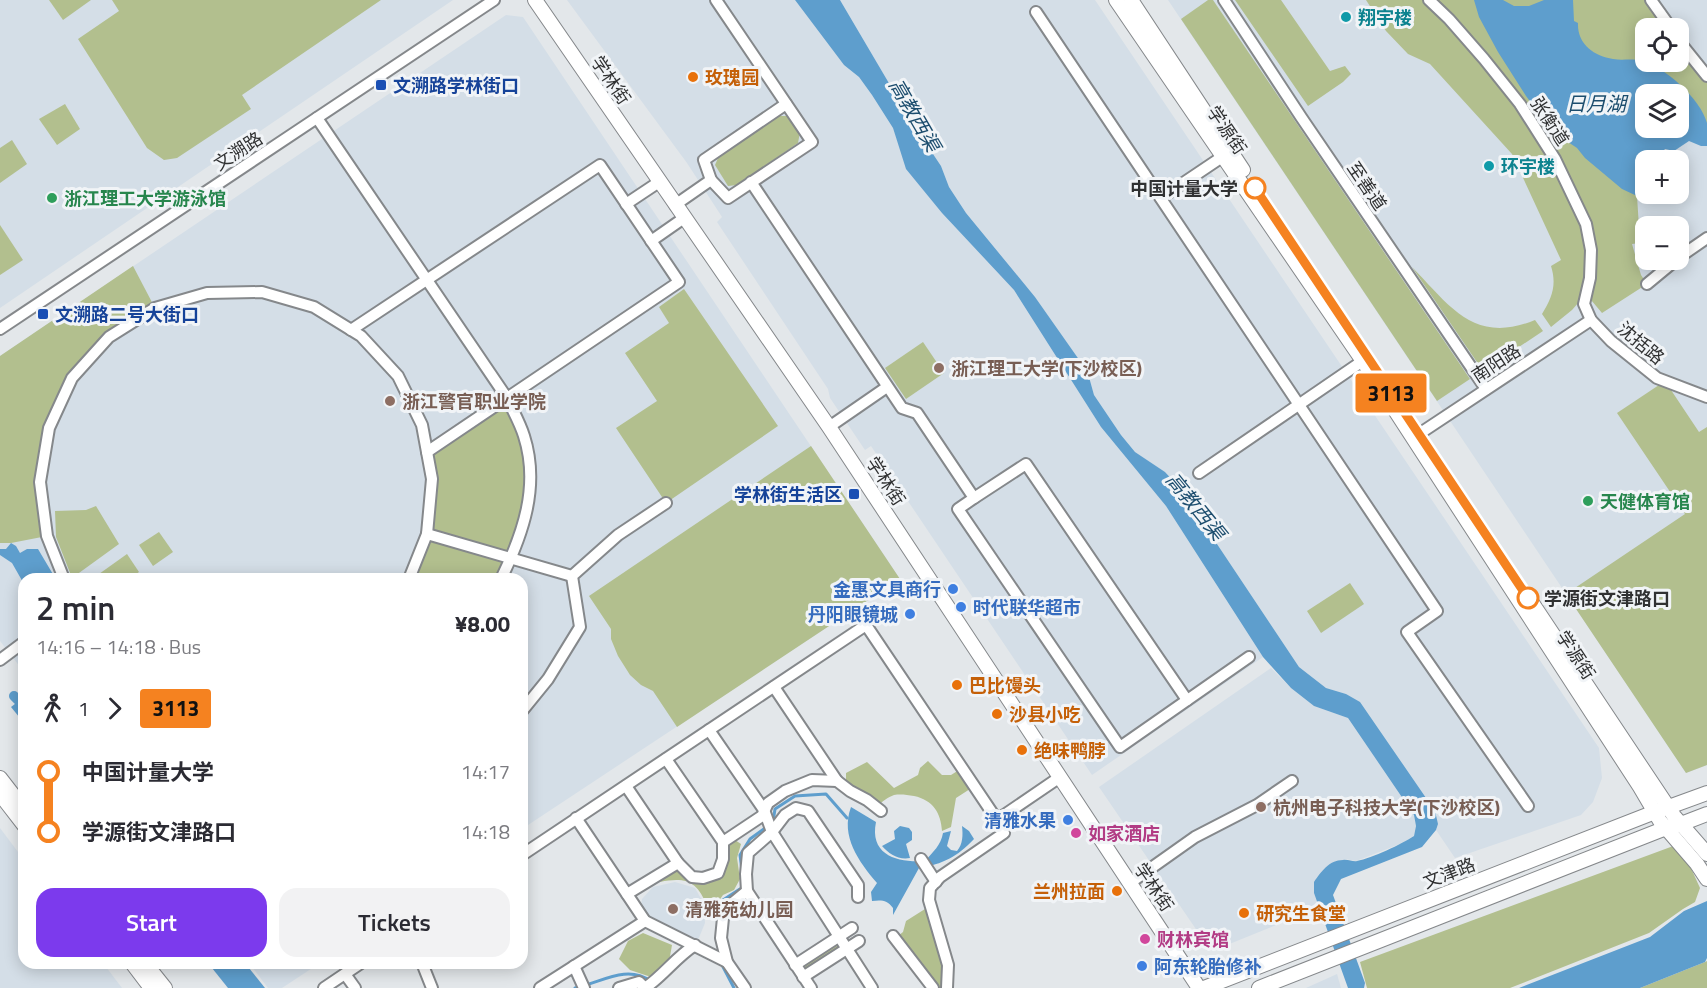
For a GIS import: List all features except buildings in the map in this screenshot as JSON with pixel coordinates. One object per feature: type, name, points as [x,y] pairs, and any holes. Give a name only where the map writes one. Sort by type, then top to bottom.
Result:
[{"type":"main road","name":"学林街","points":[[535,0],[829,427],[1199,988]]},
{"type":"main road","name":"学源街","points":[[1116,0],[1227,154],[1419,434],[1669,808],[1707,854]]},
{"type":"main road","name":"学源街","points":[[1131,0],[1227,154]]},
{"type":"main road","name":"学源街","points":[[1366,359],[1655,812],[1707,879]]},
{"type":"main road","points":[[0,778],[18,800]]},
{"type":"main road","name":"文津路","points":[[1204,988],[1707,793]]},
{"type":"main road","points":[[0,794],[18,817]]},
{"type":"main road","name":"文津路","points":[[1259,988],[1707,814]]},
{"type":"main road","points":[[137,969],[152,988]]},
{"type":"main road","points":[[150,969],[165,988]]},
{"type":"street","name":"文溯路","points":[[0,329],[494,0]]},
{"type":"street","points":[[716,0],[812,141],[728,198],[711,180],[704,160],[786,104]]},
{"type":"street","name":"至善道","points":[[1224,0],[1486,389]]},
{"type":"street","name":"张衡道","points":[[1428,0],[1449,19],[1484,59],[1520,104],[1556,159],[1586,224],[1591,250],[1590,278],[1584,304],[1592,320]]},
{"type":"street","points":[[1651,0],[1664,18]]},
{"type":"street","points":[[1036,12],[1437,611],[1407,632],[1528,806]]},
{"type":"street","points":[[1689,54],[1707,76]]},
{"type":"street","points":[[317,118],[507,398],[524,436],[531,471],[525,522],[504,573]]},
{"type":"street","points":[[1161,198],[1227,154]]},
{"type":"street","points":[[351,330],[600,165],[679,282],[428,452]]},
{"type":"street","points":[[675,205],[711,180]]},
{"type":"street","points":[[626,204],[659,182]]},
{"type":"street","points":[[751,183],[902,408],[917,413],[974,498]]},
{"type":"street","points":[[651,241],[684,218]]},
{"type":"street","points":[[1689,251],[1707,238]]},
{"type":"street","points":[[1647,284],[1664,270]]},
{"type":"street","points":[[62,573],[47,536],[40,482],[49,428],[72,378],[109,338],[155,308],[207,293],[262,292],[314,307],[361,336],[398,376],[422,426],[432,479],[427,534],[412,573]]},
{"type":"street","name":"南阳路","points":[[1419,434],[1592,320]]},
{"type":"street","name":"沈括路","points":[[1592,320],[1611,341],[1657,378],[1707,397]]},
{"type":"street","points":[[1199,473],[1366,359]]},
{"type":"street","points":[[829,427],[888,387]]},
{"type":"street","points":[[1187,700],[1026,464],[958,509],[1120,747],[1249,657]]},
{"type":"street","points":[[572,576],[618,535],[666,503]]},
{"type":"street","points":[[427,534],[572,576]]},
{"type":"street","points":[[528,704],[548,680],[580,627],[572,576]]},
{"type":"street","points":[[528,851],[866,625],[998,820],[1004,833],[930,888],[930,900],[948,966],[947,988]]},
{"type":"street","points":[[0,660],[18,646]]},
{"type":"street","points":[[774,687],[837,781],[881,811]]},
{"type":"street","points":[[709,730],[766,814],[772,832],[872,988]]},
{"type":"street","points":[[626,786],[678,863],[692,877],[703,878],[718,873],[723,859],[723,842],[666,759]]},
{"type":"street","points":[[998,820],[1060,777]]},
{"type":"street","points":[[766,814],[768,803],[785,791],[812,780],[837,781]]},
{"type":"street","points":[[1130,882],[1195,837],[1257,805],[1292,781]]},
{"type":"street","points":[[811,988],[747,891],[748,853],[772,832],[785,815],[796,808],[808,811],[858,885],[858,897]]},
{"type":"street","points":[[723,842],[766,814]]},
{"type":"street","points":[[576,818],[645,921],[727,962]]},
{"type":"street","points":[[921,860],[936,882]]},
{"type":"street","points":[[627,894],[678,863]]},
{"type":"street","points":[[745,988],[727,962],[721,938],[723,918],[730,905],[747,891]]},
{"type":"street","points":[[540,988],[645,921]]},
{"type":"street","points":[[795,965],[852,928]]},
{"type":"street","points":[[893,936],[933,988]]},
{"type":"street","points":[[803,977],[859,941]]},
{"type":"street","points":[[619,988],[639,982],[648,986],[683,952],[695,945]]},
{"type":"street","points":[[574,966],[583,985]]},
{"type":"street","points":[[324,988],[352,969]]},
{"type":"street","points":[[424,969],[432,988]]},
{"type":"street","points":[[345,974],[355,988]]},
{"type":"shaded area","points":[[0,0],[453,0],[0,308]]},
{"type":"shaded area","name":"浙江理工大学(下沙校区)","points":[[567,0],[795,0],[844,65],[859,77],[872,95],[893,128],[907,169],[942,213],[1014,290],[1101,427],[1166,506],[1263,657],[1092,775],[871,446],[865,450],[830,398],[828,389],[717,222],[722,217],[687,163]]},
{"type":"shaded area","name":"中国计量大学","points":[[840,0],[1095,0],[1599,748],[1602,778],[1593,802],[1581,815],[1455,858],[1436,830],[1438,824],[1346,694],[1326,688],[1299,667],[1179,487],[1165,472],[1135,452],[1121,435],[1094,395],[1089,377],[1080,361],[1035,297],[966,213],[949,187],[941,166],[913,124]]},
{"type":"shaded area","name":"中国计量大学","points":[[1168,0],[1707,0],[1707,765],[1686,773]]},
{"type":"shaded area","name":"浙江警官职业学院","points":[[506,15],[523,17],[900,579],[528,825],[528,573],[18,573],[18,664],[0,641],[0,356]]},
{"type":"shaded area","name":"杭州电子科技大学(下沙校区)","points":[[1271,668],[1314,706],[1348,718],[1414,815],[1416,826],[1414,836],[1405,842],[1356,861],[1345,859],[1314,893],[1321,907],[1227,945],[1202,938],[1099,787]]},
{"type":"shaded area","points":[[0,828],[18,852],[18,969],[108,969],[122,988],[0,988]]},
{"type":"shaded area","name":"清雅苑幼儿园","points":[[675,882],[695,888],[704,904],[705,923],[698,940],[640,913],[642,899],[653,887]]},
{"type":"shaded area","points":[[254,969],[311,969],[282,988],[268,988]]},
{"type":"shaded area","points":[[1337,974],[1341,988],[1306,988]]},
{"type":"green space","points":[[49,0],[91,0],[63,20]]},
{"type":"green space","points":[[112,0],[381,0],[242,95],[251,109],[177,158],[164,160],[147,148],[78,39],[119,11]]},
{"type":"green space","points":[[1208,0],[1213,0],[1470,379],[1437,401],[1181,19]]},
{"type":"green space","points":[[1235,0],[1281,0],[1330,71],[1345,66],[1351,74],[1308,106]]},
{"type":"green space","points":[[1366,0],[1651,0],[1664,18],[1635,18],[1635,72],[1689,72],[1689,53],[1707,76],[1707,141],[1689,132],[1689,84],[1635,84],[1635,138],[1665,138],[1648,150],[1635,150],[1635,159],[1630,162],[1638,216],[1635,216],[1635,244],[1632,244],[1635,270],[1640,270],[1647,284],[1602,313],[1586,294],[1572,310],[1551,327],[1542,314],[1552,291],[1554,279],[1551,266],[1561,260],[1512,154],[1430,64],[1408,54],[1386,31]]},
{"type":"green space","points":[[65,104],[80,129],[57,145],[39,119]]},
{"type":"green space","points":[[778,116],[789,116],[800,132],[798,143],[737,185],[728,186],[715,165],[718,158]]},
{"type":"green space","points":[[12,140],[27,164],[0,183],[0,148]]},
{"type":"green space","points":[[0,225],[23,260],[0,275]]},
{"type":"green space","points":[[133,266],[155,308],[109,337],[72,378],[49,428],[40,482],[47,536],[0,543],[0,356]]},
{"type":"green space","points":[[1412,267],[1452,308],[1465,318],[1495,328],[1535,320],[1543,331],[1483,371]]},
{"type":"green space","points":[[684,289],[778,426],[666,503],[616,428],[657,401],[625,353],[669,323],[659,307]]},
{"type":"green space","points":[[923,342],[944,373],[906,399],[885,368]]},
{"type":"green space","points":[[1665,381],[1699,432],[1707,427],[1707,765],[1686,773],[1566,594],[1685,514],[1617,413]]},
{"type":"green space","points":[[507,398],[532,471],[525,522],[504,573],[412,573],[427,534],[427,452]]},
{"type":"green space","points":[[811,446],[900,579],[677,727],[653,691],[641,685],[630,675],[618,656],[611,639],[611,629],[589,596]]},
{"type":"green space","points":[[96,506],[119,544],[79,573],[70,573],[56,537],[55,511],[86,510]]},
{"type":"green space","points":[[159,532],[173,552],[153,566],[139,545]]},
{"type":"green space","points":[[127,554],[139,572],[138,573],[100,573]]},
{"type":"green space","points":[[1350,583],[1364,604],[1321,633],[1307,611]]},
{"type":"green space","points":[[928,761],[942,775],[951,775],[959,770],[970,789],[956,798],[951,827],[942,831],[940,818],[935,808],[921,798],[894,795],[877,806],[846,784],[846,773],[867,762],[894,788],[918,775],[920,768]]},
{"type":"green space","points":[[735,840],[741,844],[737,858],[740,879],[734,890],[723,895],[715,906],[707,906],[699,891],[690,883],[677,880],[660,882],[673,872],[688,866],[695,873],[711,872],[719,862],[726,844]]},
{"type":"green space","points":[[1676,845],[1690,866],[1700,888],[1695,902],[1649,933],[1510,988],[1367,988],[1360,962]]},
{"type":"green space","points":[[925,909],[943,963],[941,988],[938,988],[898,936],[903,932],[906,921]]},
{"type":"green space","points":[[643,933],[672,945],[669,962],[657,979],[630,970],[619,959],[628,941]]},
{"type":"green space","points":[[838,943],[842,950],[805,973],[801,966]]},
{"type":"green space","points":[[1707,961],[1707,988],[1640,988],[1705,962]]},
{"type":"water","points":[[795,0],[840,0],[913,124],[941,166],[949,187],[966,213],[1035,297],[1080,361],[1089,377],[1094,395],[1121,435],[1135,452],[1165,472],[1179,487],[1299,667],[1326,688],[1346,694],[1360,702],[1435,811],[1438,824],[1436,830],[1422,847],[1341,879],[1333,895],[1365,983],[1364,988],[1348,988],[1314,893],[1314,882],[1326,867],[1334,862],[1363,859],[1414,836],[1416,826],[1414,815],[1348,718],[1314,706],[1291,688],[1263,657],[1166,506],[1101,427],[1014,290],[942,213],[906,169],[893,128],[872,95],[859,77],[844,65]]},
{"type":"water","name":"日月湖","points":[[1474,0],[1503,0],[1514,6],[1529,6],[1544,0],[1573,0],[1574,21],[1578,23],[1580,37],[1593,52],[1617,60],[1635,60],[1635,72],[1664,72],[1679,84],[1635,84],[1635,138],[1689,138],[1689,93],[1707,123],[1707,146],[1689,141],[1676,150],[1635,150],[1635,195],[1622,189],[1585,158],[1577,148],[1553,132],[1526,96],[1479,17]]},
{"type":"water","points":[[11,543],[20,553],[27,549],[38,549],[52,573],[18,574],[12,563],[0,555],[0,549],[6,549]]},
{"type":"water","points":[[18,702],[18,716],[11,707]]},
{"type":"water","points":[[851,807],[876,822],[877,843],[882,850],[896,859],[925,861],[939,845],[943,833],[951,831],[947,846],[957,851],[962,839],[962,826],[974,839],[962,851],[949,859],[919,868],[893,915],[893,908],[889,903],[872,901],[871,892],[877,883],[853,848],[848,828]]},
{"type":"water","points":[[900,826],[909,828],[912,832],[912,840],[906,844],[910,858],[894,856],[882,846],[895,839],[894,831]]},
{"type":"water","points":[[1707,901],[1707,958],[1705,962],[1640,988],[1519,988],[1650,937],[1684,911]]},
{"type":"water","points":[[213,969],[250,969],[265,988],[228,988]]},
{"type":"waterway","points":[[14,696],[18,700]]},
{"type":"waterway","points":[[773,822],[775,809],[795,796],[826,794],[847,818]]},
{"type":"waterway","points":[[742,870],[740,855],[750,839],[768,826]]},
{"type":"waterway","points":[[717,930],[723,900],[743,886]]},
{"type":"waterway","points":[[721,963],[734,988]]},
{"type":"waterway","points":[[575,988],[623,974],[641,976],[650,981]]},
{"type":"bus line","name":"3113","points":[[1255,188],[1528,598]]},
{"type":"place","name":"翔宇楼","points":[[1346,17]]},
{"type":"place","name":"玫瑰园","points":[[693,77]]},
{"type":"place","name":"文溯路学林街口","points":[[381,85]]},
{"type":"place","name":"环宇楼","points":[[1489,166]]},
{"type":"place","name":"中国计量大学","points":[[1255,188]]},
{"type":"place","name":"浙江理工大学游泳馆","points":[[52,198]]},
{"type":"place","name":"文溯路二号大街口","points":[[43,314]]},
{"type":"place","name":"浙江理工大学(下沙校区)","points":[[939,368]]},
{"type":"place","name":"浙江警官职业学院","points":[[390,401]]},
{"type":"place","name":"学林街生活区","points":[[854,494]]},
{"type":"place","name":"天健体育馆","points":[[1588,501]]},
{"type":"place","name":"金惠文具商行","points":[[953,589]]},
{"type":"place","name":"学源街文津路口","points":[[1528,598]]},
{"type":"place","name":"时代联华超市","points":[[961,607]]},
{"type":"place","name":"丹阳眼镜城","points":[[910,614]]},
{"type":"place","name":"巴比馒头","points":[[957,685]]},
{"type":"place","name":"沙县小吃","points":[[997,714]]},
{"type":"place","name":"绝味鸭脖","points":[[1022,750]]},
{"type":"place","name":"杭州电子科技大学(下沙校区)","points":[[1261,807]]},
{"type":"place","name":"清雅水果","points":[[1068,820]]},
{"type":"place","name":"如家酒店","points":[[1076,833]]},
{"type":"place","name":"兰州拉面","points":[[1117,891]]},
{"type":"place","name":"清雅苑幼儿园","points":[[673,909]]},
{"type":"place","name":"研究生食堂","points":[[1244,913]]},
{"type":"place","name":"财林宾馆","points":[[1145,939]]},
{"type":"place","name":"阿东轮胎修补","points":[[1142,966]]},
{"type":"water label","name":"高教西渠","points":[[915,115]]},
{"type":"water label","name":"高教西渠","points":[[1196,506]]}]
